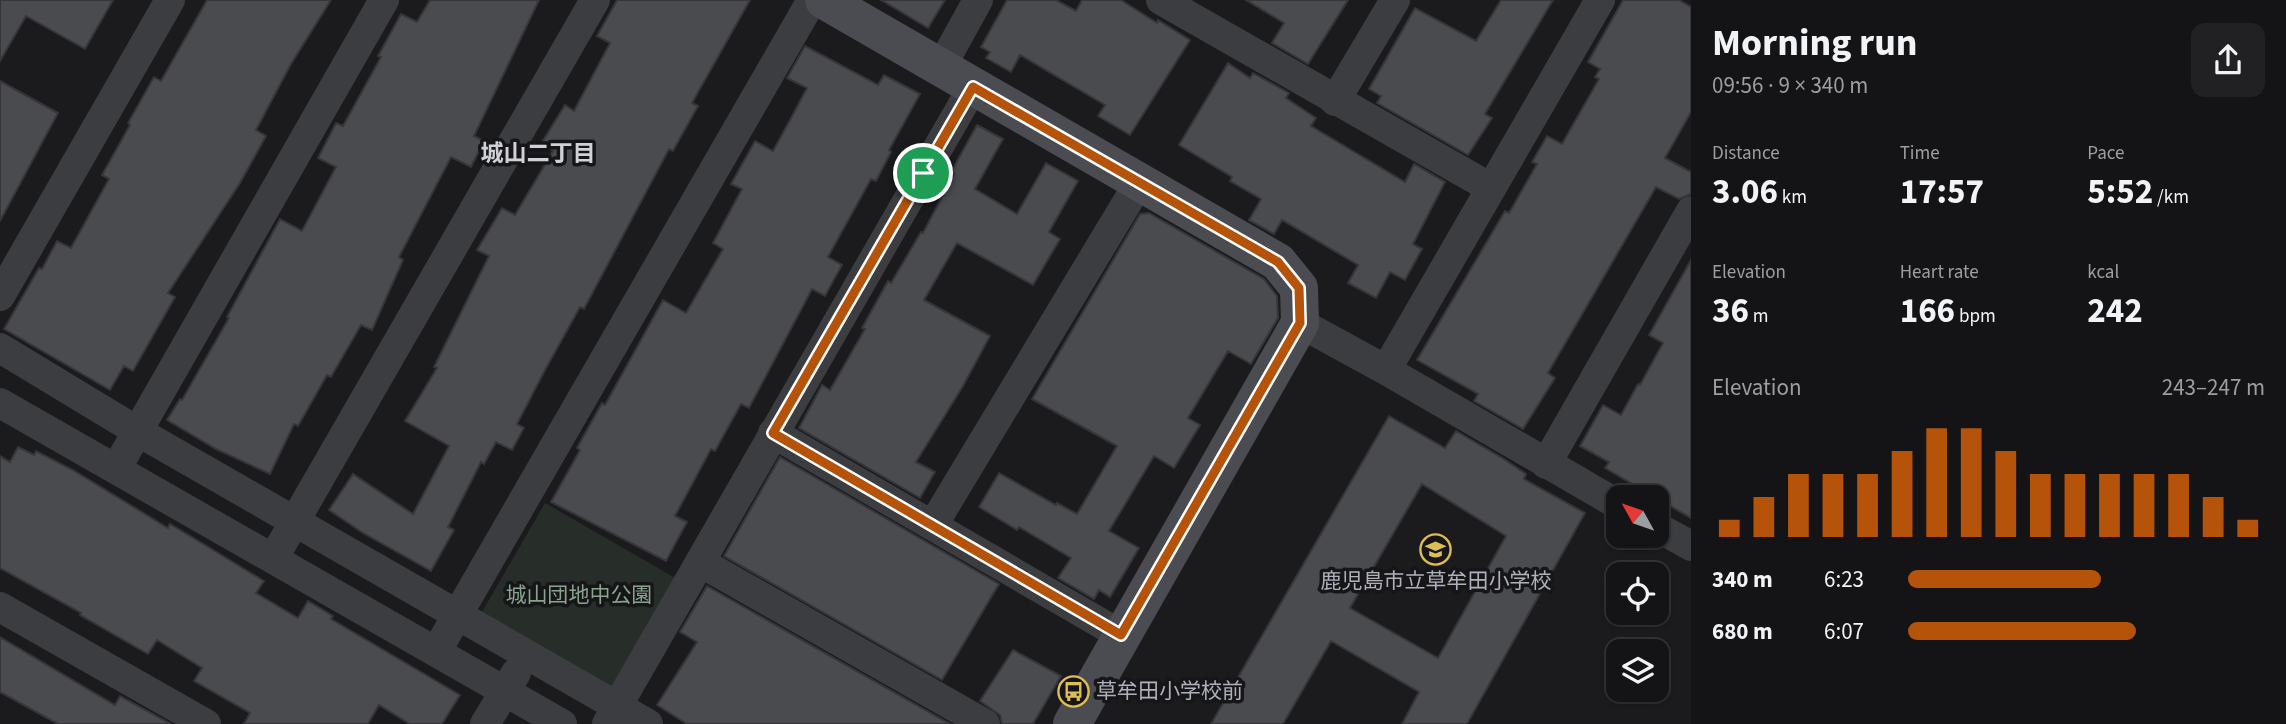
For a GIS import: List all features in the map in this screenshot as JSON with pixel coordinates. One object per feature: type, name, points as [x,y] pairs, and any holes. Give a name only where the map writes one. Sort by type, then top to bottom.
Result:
[{"type":"street","points":[[0,296],[170,0]]},
{"type":"street","points":[[116,470],[384,0]]},
{"type":"street","points":[[273,559],[595,0]]},
{"type":"street","points":[[436,652],[813,0]]},
{"type":"street","points":[[824,0],[1278,262],[1299,288],[1300,323],[1072,724]]},
{"type":"street","points":[[941,67],[978,0]]},
{"type":"street","points":[[1335,101],[1395,0]]},
{"type":"street","points":[[1386,370],[1600,0]]},
{"type":"street","points":[[1176,4],[1335,101],[1490,188]]},
{"type":"street","points":[[612,715],[973,87]]},
{"type":"street","points":[[933,525],[1140,181]]},
{"type":"street","points":[[1546,464],[1691,211]]},
{"type":"street","points":[[1300,323],[1606,498]]},
{"type":"street","points":[[0,348],[137,431],[296,520],[527,656],[612,715],[648,724]]},
{"type":"street","points":[[0,403],[562,724]]},
{"type":"street","points":[[773,433],[1121,635]]},
{"type":"street","points":[[1670,534],[1691,546]]},
{"type":"street","points":[[700,562],[985,724]]},
{"type":"street","points":[[0,607],[206,724]]},
{"type":"street","points":[[485,724],[527,656]]},
{"type":"green space","name":"城山団地中公園","points":[[545,503],[677,579],[614,688],[482,612]]},
{"type":"building","points":[[0,0],[113,0],[85,49],[26,16],[0,61]]},
{"type":"building","points":[[207,0],[331,0],[291,64],[256,130],[266,136],[240,183],[168,293],[175,297],[133,371],[124,366],[110,390],[4,329],[57,241],[71,248],[109,179],[102,175],[130,125],[128,123],[154,77],[161,81]]},
{"type":"building","points":[[430,0],[539,0],[474,136],[484,141],[471,167],[451,157],[399,257],[403,260],[372,330],[361,325],[331,377],[327,375],[298,426],[294,424],[270,474],[216,449],[167,420],[180,399],[182,400],[229,318],[227,317],[280,219],[302,231],[336,167],[318,158],[336,123],[343,126],[401,14],[417,22]]},
{"type":"building","points":[[617,0],[750,0],[692,103],[698,106],[673,151],[669,149],[584,309],[580,307],[544,372],[517,424],[524,428],[512,450],[496,442],[484,464],[481,462],[448,527],[454,530],[431,571],[363,533],[329,510],[353,474],[413,514],[449,446],[405,421],[437,368],[434,367],[489,256],[477,250],[502,208],[515,215],[553,151],[541,144],[565,105],[574,111],[610,43],[597,36]]},
{"type":"building","points":[[881,0],[945,0],[928,28]]},
{"type":"building","points":[[1007,0],[1056,0],[1076,11],[1082,0],[1121,0],[1190,40],[1130,135],[1098,116],[1105,105],[1020,55],[1011,72],[986,58],[990,52],[981,47]]},
{"type":"building","points":[[1246,0],[1348,0],[1308,64],[1272,43],[1284,23]]},
{"type":"building","points":[[1501,0],[1553,0],[1485,114],[1492,118],[1468,155],[1377,103],[1381,96],[1369,89],[1415,8],[1476,41]]},
{"type":"building","points":[[1623,0],[1679,0],[1691,7],[1691,112],[1665,158],[1691,172],[1691,194],[1679,199],[1656,187],[1548,373],[1555,378],[1523,429],[1474,401],[1478,394],[1417,360],[1505,211],[1509,213],[1537,164],[1532,162],[1547,136],[1562,144],[1599,79],[1595,77],[1600,69],[1588,62]]},
{"type":"building","points":[[805,46],[878,85],[884,75],[920,94],[889,150],[891,152],[876,181],[871,179],[828,257],[842,265],[825,296],[812,289],[749,408],[741,404],[715,451],[711,449],[675,516],[687,522],[666,561],[551,502],[580,450],[577,448],[602,403],[605,405],[663,300],[686,313],[723,249],[713,243],[742,189],[731,184],[755,141],[773,151],[807,88],[787,78]]},
{"type":"building","points":[[1228,63],[1250,78],[1253,73],[1289,93],[1286,98],[1316,118],[1311,126],[1405,182],[1414,164],[1445,182],[1413,244],[1422,249],[1405,280],[1390,272],[1376,298],[1348,283],[1358,265],[1282,220],[1274,234],[1249,220],[1261,199],[1230,181],[1232,177],[1179,145]]},
{"type":"building","points":[[0,81],[58,113],[0,221]]},
{"type":"building","points":[[977,125],[1003,139],[975,189],[1017,214],[1046,163],[1078,181],[1049,232],[1060,239],[1033,285],[957,243],[924,300],[990,336],[916,462],[935,472],[920,498],[799,428],[822,385],[830,390],[865,329],[862,328],[888,281],[891,283],[921,232],[923,233],[954,174],[951,172]]},
{"type":"building","points":[[1149,213],[1264,279],[1277,296],[1278,318],[1251,364],[1228,351],[1188,418],[1200,425],[1174,468],[1154,456],[1109,531],[1139,548],[1110,597],[1099,590],[1094,599],[1058,578],[1071,558],[979,507],[999,473],[1077,514],[1117,446],[1032,399],[1140,214]]},
{"type":"building","points":[[1691,260],[1691,518],[1670,506],[1670,485],[1634,485],[1605,468],[1609,462],[1580,446],[1603,405],[1621,415],[1638,384],[1640,385],[1663,343],[1649,335]]},
{"type":"building","points":[[1389,416],[1445,448],[1456,431],[1526,474],[1524,479],[1585,513],[1467,724],[1402,724],[1419,692],[1331,641],[1283,724],[1211,724]],"holes":[[[1422,484],[1506,536],[1438,658],[1350,608]]]},
{"type":"building","points":[[18,447],[34,455],[36,451],[73,470],[168,528],[170,524],[264,581],[256,593],[298,618],[308,601],[333,616],[331,619],[460,695],[442,724],[410,724],[379,705],[368,724],[244,724],[250,713],[194,681],[202,668],[157,640],[148,654],[0,568],[0,456],[10,462]]},
{"type":"building","points":[[780,457],[999,584],[942,680],[724,556]]},
{"type":"building","points":[[707,586],[950,724],[687,724],[657,705],[697,642],[680,632]]},
{"type":"building","points":[[0,637],[115,705],[120,696],[171,724],[58,724],[0,692]]},
{"type":"building","points":[[1013,650],[1061,676],[1033,724],[1002,724],[1000,715],[980,701]]},
{"type":"place","name":"鹿児島市立草牟田小学校","points":[[1436,549]]},
{"type":"place","name":"草牟田小学校前","points":[[1073,691]]},
{"type":"district","name":"城山二丁目","points":[[538,153]]},
{"type":"route","points":[[973,87],[1278,262],[1299,288],[1300,323],[1121,635],[773,433],[923,173],[973,87]]}]
